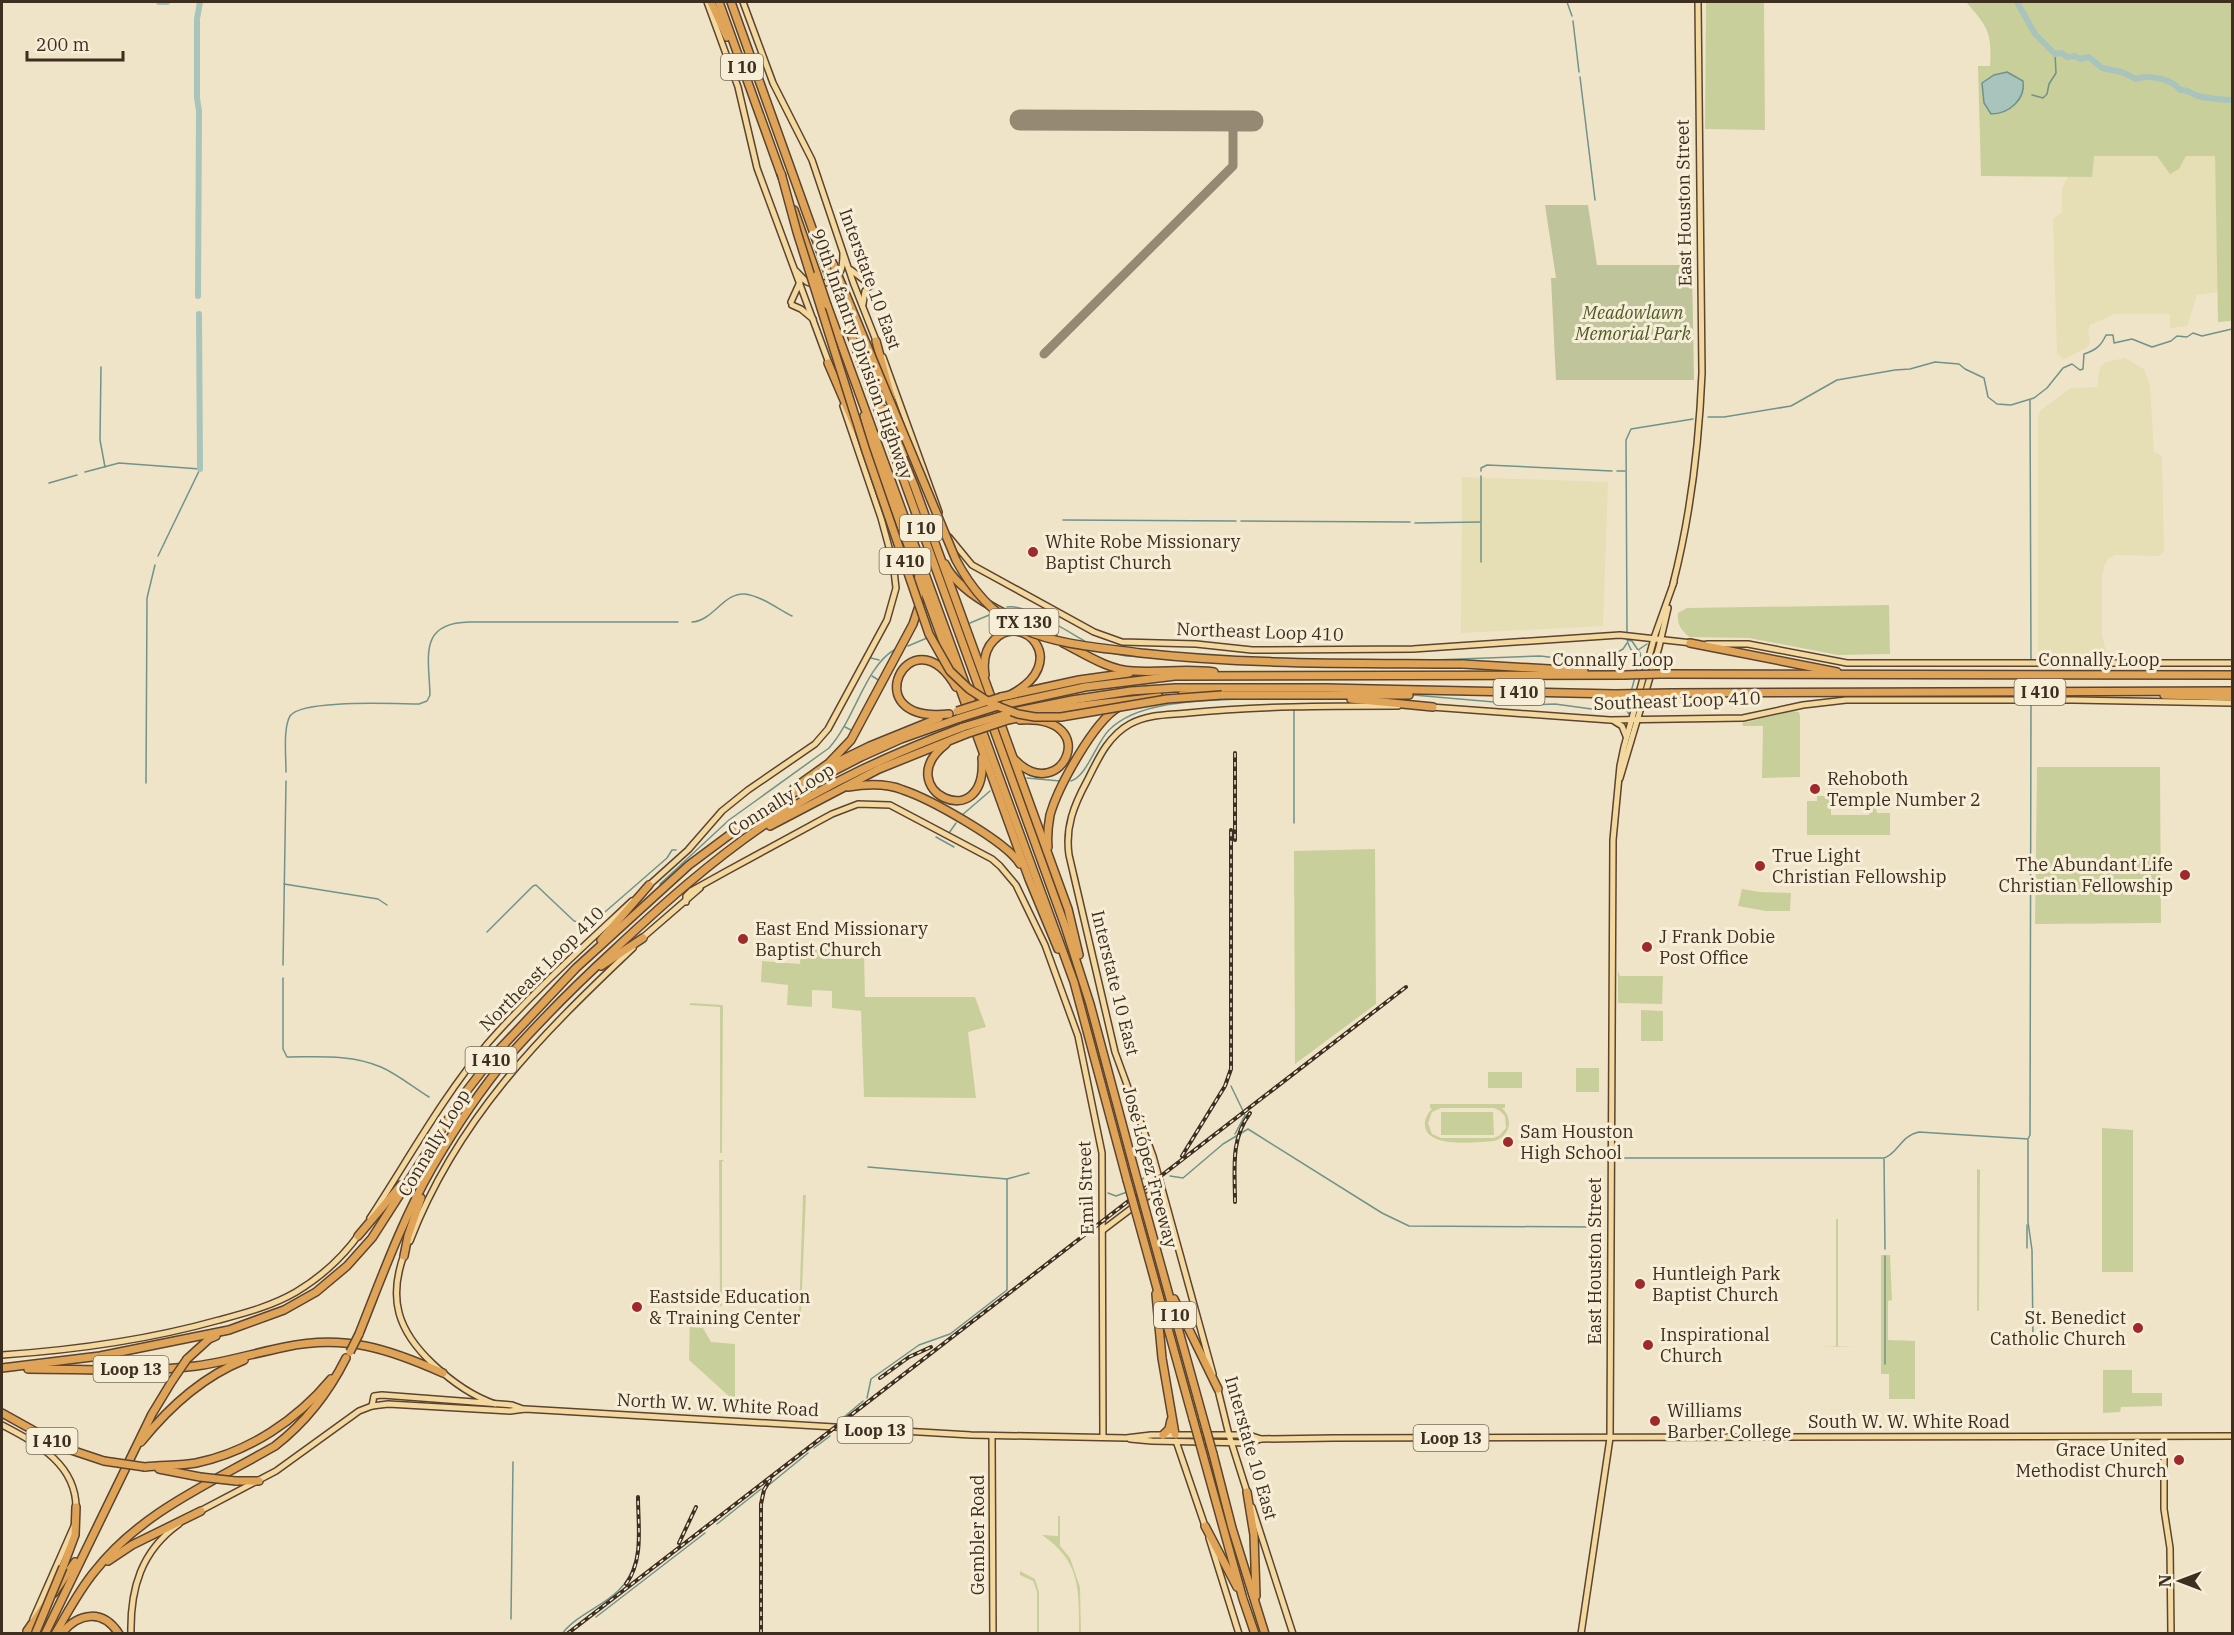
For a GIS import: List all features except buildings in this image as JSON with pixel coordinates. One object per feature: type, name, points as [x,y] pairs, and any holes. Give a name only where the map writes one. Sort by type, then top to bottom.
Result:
[{"type":"highway","points":[[709,2],[766,133]]},
{"type":"highway","name":"90th Infantry Division Highway","points":[[719,2],[827,306],[978,717]]},
{"type":"highway","name":"90th Infantry Division Highway","points":[[731,2],[808,215],[831,268],[839,302],[989,714]]},
{"type":"highway","name":"I 410","points":[[781,173],[797,232],[866,451],[929,634],[938,654],[950,671],[969,689],[992,704],[1018,714],[1035,717],[1061,717],[1167,699],[1222,694],[1307,695]]},
{"type":"highway","points":[[831,268],[956,560],[980,597],[1001,615],[1024,629],[1047,638],[1220,661],[1287,664],[1463,664],[1562,669],[1595,672],[1600,675]]},
{"type":"highway","points":[[876,341],[914,484]]},
{"type":"highway","points":[[841,342],[873,449],[1029,879],[1043,917],[1074,982]]},
{"type":"highway","name":"TX 130","points":[[855,343],[914,484],[930,531],[947,568],[961,586],[977,597],[1100,662],[1133,672],[1194,669],[1237,675]]},
{"type":"highway","points":[[828,363],[882,485],[893,503]]},
{"type":"highway","points":[[930,531],[1070,917],[1090,1004]]},
{"type":"highway","points":[[748,821],[839,754],[851,740],[913,624],[919,606],[916,567]]},
{"type":"highway","points":[[990,695],[984,671],[988,647],[1005,632],[1015,631],[1025,634],[1033,640],[1040,652],[1041,663],[1028,685],[1002,701]]},
{"type":"highway","points":[[1690,643],[1855,675]]},
{"type":"highway","points":[[955,714],[915,713],[902,704],[896,685],[899,673],[916,660],[935,663],[951,678],[964,699]]},
{"type":"highway","points":[[1010,695],[1079,680],[1149,670]]},
{"type":"highway","name":"Connally Loop","points":[[2,1369],[100,1356],[230,1330],[284,1310],[328,1283],[367,1244],[465,1093],[496,1053],[576,968],[689,865],[748,821],[805,786],[861,757],[955,714],[1002,701],[1175,676],[2232,675]]},
{"type":"highway","name":"Connally Loop","points":[[1008,717],[1072,700],[1175,687],[1615,694],[2232,691]]},
{"type":"highway","points":[[739,844],[901,758],[962,732],[1008,717],[1070,707],[1175,696],[1232,691],[1311,691],[1326,688]]},
{"type":"highway","points":[[2132,691],[2159,695],[2232,697]]},
{"type":"highway","points":[[1307,695],[1499,692]]},
{"type":"highway","points":[[1307,695],[1433,707]]},
{"type":"highway","points":[[1049,859],[1047,834],[1054,802],[1090,735],[1100,722],[1117,708],[1138,700]]},
{"type":"highway","points":[[810,776],[870,746],[955,714]]},
{"type":"highway","name":"José López Freeway","points":[[989,714],[1065,926],[1090,1004],[1232,1528],[1265,1634]]},
{"type":"highway","name":"José López Freeway","points":[[978,717],[1074,982],[1193,1419],[1243,1599],[1255,1634]]},
{"type":"highway","points":[[1008,717],[1053,724],[1064,733],[1069,745],[1065,761],[1059,767],[1042,774],[1026,770],[1012,756]]},
{"type":"highway","points":[[962,732],[938,751],[928,770],[932,789],[941,798],[955,801],[970,797],[980,786],[982,759],[978,738]]},
{"type":"highway","name":"Connally Loop","points":[[2,1414],[65,1448],[104,1461],[145,1467],[194,1463],[225,1455],[246,1446],[289,1419],[313,1399],[348,1355],[401,1232],[432,1168],[486,1085],[509,1056],[584,978],[649,916],[739,844],[787,811],[847,777],[926,741],[962,732]]},
{"type":"highway","points":[[837,790],[867,784],[903,789],[991,836],[1018,860],[1029,879]]},
{"type":"highway","points":[[576,968],[649,885]]},
{"type":"highway","points":[[584,978],[643,938]]},
{"type":"highway","points":[[358,1236],[420,1163]]},
{"type":"highway","points":[[404,1256],[408,1236],[432,1168]]},
{"type":"highway","points":[[1155,1276],[1162,1358],[1176,1438]]},
{"type":"highway","points":[[1164,1276],[1218,1389]]},
{"type":"highway","points":[[45,1634],[152,1414],[172,1381],[188,1359],[209,1339],[230,1330]]},
{"type":"highway","name":"Loop 13","points":[[2,1369],[156,1370],[195,1366],[306,1343],[346,1342],[389,1351],[443,1373]]},
{"type":"highway","points":[[131,1458],[164,1414],[187,1394],[218,1373],[260,1353]]},
{"type":"highway","points":[[55,1634],[94,1572],[123,1540],[158,1512],[266,1451],[287,1436],[317,1406],[348,1355]]},
{"type":"highway","points":[[1163,1435],[1169,1430],[1172,1418]]},
{"type":"highway","points":[[145,1467],[200,1477],[259,1481]]},
{"type":"highway","points":[[1247,1492],[1253,1524],[1259,1616]]},
{"type":"highway","points":[[36,1633],[75,1535],[76,1507]]},
{"type":"highway","points":[[94,1572],[132,1545],[201,1511]]},
{"type":"highway","points":[[1205,1526],[1243,1599]]},
{"type":"highway","points":[[26,1632],[90,1540]]},
{"type":"highway","points":[[61,1634],[73,1622],[94,1616],[109,1621],[119,1634]]},
{"type":"main road","points":[[709,2],[738,87],[757,168],[828,363]]},
{"type":"main road","name":"Interstate 10 East","points":[[743,2],[772,83],[812,160],[842,250],[946,533],[972,565]]},
{"type":"main road","name":"East Houston Street","points":[[1581,1634],[1610,1437],[1613,840],[1620,766],[1626,736],[1635,719],[1661,639],[1663,621],[1674,582],[1692,495],[1700,418],[1702,373],[1698,2]]},
{"type":"main road","points":[[793,267],[807,282],[818,285],[827,282],[838,276],[843,265],[842,250]]},
{"type":"main road","points":[[847,263],[856,275],[864,280]]},
{"type":"main road","points":[[800,282],[791,303],[813,320]]},
{"type":"main road","points":[[863,305],[865,291],[872,284]]},
{"type":"main road","name":"Northeast Loop 410","points":[[2,1355],[69,1349],[180,1330],[266,1306],[313,1282],[358,1236],[450,1094],[488,1044],[550,978],[688,850],[722,811],[748,790],[815,744],[828,729],[887,620],[893,601],[896,574],[881,518],[828,363]]},
{"type":"main road","name":"Northeast Loop 410","points":[[972,565],[1094,632],[1115,641],[1131,644],[1196,644],[1252,650],[1413,649],[1602,636],[1636,636]]},
{"type":"main road","points":[[1636,636],[1650,632],[1663,621],[1667,634],[1673,641]]},
{"type":"main road","name":"East Houston Street","points":[[1620,779],[1654,638],[1663,621]]},
{"type":"main road","points":[[1636,636],[1690,643],[1748,644],[1847,663],[2232,663]]},
{"type":"main road","name":"Southeast Loop 410","points":[[1158,715],[1230,708],[1433,707],[1610,720],[1743,718],[1803,705],[1846,700],[2232,703]]},
{"type":"main road","name":"Interstate 10 East","points":[[1158,715],[1146,717],[1128,725],[1113,736],[1105,747],[1076,802],[1068,830],[1068,845],[1115,1052],[1151,1149],[1229,1435],[1293,1634]]},
{"type":"main road","points":[[1610,720],[1622,726],[1626,736]]},
{"type":"main road","name":"Emil Street","points":[[643,938],[686,902],[688,894],[847,807],[874,803],[890,805],[992,859],[1011,878],[1049,954],[1080,1043],[1102,1153],[1103,1437]]},
{"type":"main road","points":[[443,1373],[410,1340],[400,1318],[396,1288],[404,1256],[422,1210],[441,1172],[488,1101],[517,1064],[555,1023],[643,938]]},
{"type":"main road","points":[[1103,1230],[1161,1186]]},
{"type":"main road","points":[[1103,1217],[1106,1221],[1113,1223]]},
{"type":"main road","name":"North W. W. White Road","points":[[443,1373],[475,1396],[495,1404]]},
{"type":"main road","name":"North W. W. White Road","points":[[372,1406],[373,1398],[378,1395],[512,1405],[525,1409]]},
{"type":"main road","name":"North W. W. White Road","points":[[259,1481],[344,1419],[372,1406],[400,1404],[992,1436],[1176,1438],[1229,1435]]},
{"type":"main road","points":[[2,1425],[38,1444],[57,1459],[71,1485],[76,1507],[75,1521],[69,1540],[26,1632]]},
{"type":"main road","name":"North W. W. White Road","points":[[1126,1438],[1163,1435],[1176,1438]]},
{"type":"main road","name":"South W. W. White Road","points":[[1229,1435],[1249,1435],[1261,1439]]},
{"type":"main road","name":"Gembler Road","points":[[992,1436],[993,1634]]},
{"type":"main road","name":"South W. W. White Road","points":[[1176,1438],[1249,1443],[1261,1439],[2232,1436]]},
{"type":"main road","points":[[1176,1438],[1239,1634]]},
{"type":"main road","points":[[2164,1438],[2164,1509],[2170,1548],[2171,1634]]},
{"type":"main road","points":[[131,1634],[134,1590],[147,1556],[166,1534],[201,1511],[259,1481]]},
{"type":"shaded area","points":[[2093,156],[2158,156],[2179,169],[2186,156],[2215,156],[2218,292],[2197,295],[2187,326],[2170,328],[2170,314],[2115,314],[2090,325],[2088,347],[2064,359],[2057,354],[2053,219],[2062,212],[2062,188],[2068,177],[2092,177]]},
{"type":"shaded area","points":[[2125,358],[2144,369],[2150,385],[2154,452],[2162,456],[2164,551],[2159,556],[2115,555],[2108,559],[2102,576],[2102,635],[2106,652],[2104,654],[2044,655],[2038,651],[2038,417],[2041,410],[2071,388],[2097,387],[2100,367],[2106,362]]},
{"type":"shaded area","points":[[1462,477],[1608,482],[1603,626],[1461,633]]},
{"type":"green space","points":[[1706,2],[1764,2],[1765,130],[1705,129]]},
{"type":"green space","points":[[1966,2],[2232,2],[2232,321],[2218,322],[2215,156],[2186,156],[2179,169],[2170,174],[2157,156],[2094,156],[2092,177],[1981,176],[1978,66],[1990,66],[1990,45],[1984,24]]},
{"type":"green space","name":"Meadowlawn Memorial Park","points":[[1545,205],[1588,205],[1597,265],[1692,265],[1694,380],[1556,380],[1551,278],[1556,278]]},
{"type":"green space","points":[[1889,605],[1890,654],[1838,655],[1749,638],[1689,637],[1678,621],[1678,613],[1687,608]]},
{"type":"green space","points":[[1793,711],[1799,712],[1800,716],[1800,777],[1762,778],[1763,726],[1743,726],[1742,723]]},
{"type":"green space","points":[[2037,767],[2160,767],[2161,923],[2035,924]]},
{"type":"green space","points":[[1817,796],[1831,796],[1831,815],[1869,815],[1870,807],[1876,807],[1877,813],[1890,813],[1890,835],[1807,835],[1807,801],[1817,801]]},
{"type":"green space","points":[[1375,849],[1376,1004],[1295,1064],[1294,851]]},
{"type":"green space","points":[[1742,889],[1791,893],[1790,911],[1766,911],[1738,906]]},
{"type":"green space","points":[[861,946],[861,952],[864,955],[865,997],[975,997],[986,1027],[968,1032],[976,1098],[864,1097],[861,1011],[832,1008],[832,991],[812,990],[812,1007],[787,1005],[788,985],[761,982],[762,961],[800,964],[801,947]]},
{"type":"green space","points":[[1618,971],[1620,976],[1663,976],[1662,1004],[1618,1003]]},
{"type":"green space","points":[[691,1003],[723,1006],[722,1153],[720,1153],[720,1007],[689,1005]]},
{"type":"green space","points":[[1641,1010],[1663,1011],[1663,1041],[1641,1041]]},
{"type":"green space","points":[[1576,1068],[1599,1068],[1599,1092],[1576,1092]]},
{"type":"green space","points":[[1488,1072],[1522,1072],[1522,1088],[1488,1088]]},
{"type":"green space","points":[[1430,1104],[1505,1104],[1505,1108],[1502,1108],[1509,1122],[1507,1132],[1494,1141],[1465,1143],[1444,1141],[1428,1133],[1425,1126],[1427,1116],[1432,1109]],"holes":[[[1441,1108],[1494,1108],[1505,1116],[1506,1128],[1494,1138],[1441,1138],[1432,1134],[1428,1123],[1432,1112]]]},
{"type":"green space","points":[[1441,1112],[1493,1112],[1494,1135],[1441,1135]]},
{"type":"green space","points":[[2102,1128],[2133,1130],[2133,1272],[2102,1272]]},
{"type":"green space","points":[[719,1160],[724,1160],[722,1162],[722,1306],[720,1306]]},
{"type":"green space","points":[[1977,1169],[1980,1170],[1979,1311],[1977,1311]]},
{"type":"green space","points":[[803,1195],[806,1195],[801,1313],[799,1313]]},
{"type":"green space","points":[[1836,1219],[1838,1219],[1838,1346],[1856,1346],[1820,1347],[1836,1346]]},
{"type":"green space","points":[[1881,1255],[1890,1255],[1892,1300],[1888,1301],[1888,1340],[1915,1341],[1915,1399],[1889,1399],[1889,1374],[1881,1374]]},
{"type":"green space","points":[[690,1311],[690,1327],[703,1328],[711,1342],[735,1344],[735,1399],[731,1398],[689,1360]]},
{"type":"green space","points":[[2103,1370],[2132,1370],[2132,1393],[2162,1393],[2162,1406],[2121,1407],[2120,1412],[2103,1413]]},
{"type":"green space","points":[[1058,1516],[1060,1516],[1060,1546],[1070,1558],[1080,1587],[1081,1633],[1079,1633],[1078,1590],[1071,1566],[1055,1545],[1042,1535],[1058,1536]]},
{"type":"green space","points":[[1020,1571],[1035,1579],[1039,1592],[1039,1633],[1037,1633],[1037,1592],[1033,1581],[1020,1575]]},
{"type":"water","points":[[2007,72],[2023,81],[2022,94],[2010,108],[1991,114],[1984,103],[1982,83],[1994,75]]},
{"type":"waterway","points":[[159,2],[167,2]]},
{"type":"waterway","points":[[198,296],[197,19],[200,2]]},
{"type":"waterway","points":[[1296,2],[1415,2]]},
{"type":"waterway","points":[[1567,2],[1572,16]]},
{"type":"waterway","points":[[2017,2],[2035,34],[2055,54],[2062,53],[2067,57],[2075,56],[2080,59],[2089,57],[2102,68],[2122,72],[2136,79],[2160,78],[2180,90],[2198,96],[2232,100]]},
{"type":"waterway","points":[[1573,21],[1579,72]]},
{"type":"waterway","points":[[2032,95],[2043,98],[2047,94],[2049,84],[2056,73],[2055,54]]},
{"type":"waterway","points":[[1580,77],[1595,200]]},
{"type":"waterway","points":[[199,314],[200,469]]},
{"type":"waterway","points":[[1708,417],[1724,417],[1791,406],[1837,380],[1910,369],[1935,362],[1959,364],[1984,378],[1988,397],[1997,404],[2011,405],[2034,398],[2047,388],[2063,368],[2072,364],[2080,370],[2083,369],[2084,354],[2098,347],[2106,335],[2113,335],[2114,343],[2132,339],[2152,347],[2171,341],[2177,336],[2187,337],[2193,333],[2202,336],[2232,329]]},
{"type":"waterway","points":[[101,367],[100,440],[105,467]]},
{"type":"waterway","points":[[2030,400],[2031,660]]},
{"type":"waterway","points":[[1627,632],[1626,440],[1631,429],[1693,419]]},
{"type":"waterway","points":[[85,472],[119,463],[200,469],[158,556]]},
{"type":"waterway","points":[[1481,471],[1481,468],[1487,465],[1612,471]]},
{"type":"waterway","points":[[1617,471],[1625,471]]},
{"type":"waterway","points":[[49,483],[77,475]]},
{"type":"waterway","points":[[1481,476],[1481,562]]},
{"type":"waterway","points":[[1063,520],[1236,521]]},
{"type":"waterway","points":[[1241,521],[1410,522]]},
{"type":"waterway","points":[[1415,523],[1480,522]]},
{"type":"waterway","points":[[146,783],[147,598],[155,565]]},
{"type":"waterway","points":[[692,622],[706,617],[731,597],[745,594],[763,600],[792,616]]},
{"type":"waterway","points":[[1007,607],[1015,607],[1037,614],[1090,644]]},
{"type":"waterway","points":[[970,623],[994,613]]},
{"type":"waterway","points":[[286,772],[286,728],[290,716],[298,711],[330,705],[419,704],[427,701],[430,695],[428,655],[434,636],[441,628],[469,622],[678,622]]},
{"type":"waterway","points":[[908,646],[927,638]]},
{"type":"waterway","points":[[1627,638],[1635,657],[1636,672]]},
{"type":"waterway","points":[[1627,640],[1632,641],[1640,653],[1643,665]]},
{"type":"waterway","points":[[1434,660],[1540,656],[1558,658],[1614,654],[1623,649],[1627,643]]},
{"type":"waterway","points":[[1638,650],[1647,644]]},
{"type":"waterway","points":[[660,884],[729,820],[829,748],[846,724],[867,681],[884,658],[894,650]]},
{"type":"waterway","points":[[1108,652],[1147,657]]},
{"type":"waterway","points":[[871,658],[879,660]]},
{"type":"waterway","points":[[872,676],[880,681]]},
{"type":"waterway","points":[[1631,692],[1635,677]]},
{"type":"waterway","points":[[1413,695],[1529,705],[1555,704],[1599,710],[1623,709],[1627,706],[1629,697]]},
{"type":"waterway","points":[[1071,781],[1082,773],[1109,730],[1123,719],[1160,706],[1261,698]]},
{"type":"waterway","points":[[1622,1158],[1884,1158],[1893,1153],[1907,1137],[1919,1132],[2028,1139],[2030,1135],[2031,702]]},
{"type":"waterway","points":[[1625,708],[1629,714]]},
{"type":"waterway","points":[[1294,710],[1294,823]]},
{"type":"waterway","points":[[845,727],[853,731]]},
{"type":"waterway","points":[[1027,778],[1060,781]]},
{"type":"waterway","points":[[283,965],[286,781]]},
{"type":"waterway","points":[[961,816],[990,791]]},
{"type":"waterway","points":[[949,833],[956,823]]},
{"type":"waterway","points":[[936,837],[954,847]]},
{"type":"waterway","points":[[487,932],[536,885],[574,921],[590,925],[667,858],[672,850],[676,850]]},
{"type":"waterway","points":[[284,884],[378,899],[387,905]]},
{"type":"waterway","points":[[283,978],[283,1049],[287,1057],[334,1057],[370,1063],[393,1073],[429,1097]]},
{"type":"waterway","points":[[1231,1086],[1245,1115],[1235,1134]]},
{"type":"waterway","points":[[1170,1176],[1183,1178],[1223,1144],[1248,1129],[1382,1213],[1409,1226],[1594,1227]]},
{"type":"waterway","points":[[2028,1140],[2028,1222],[2032,1250],[2033,1339]]},
{"type":"waterway","points":[[1884,1159],[1885,1249]]},
{"type":"waterway","points":[[868,1167],[1007,1179],[1029,1173]]},
{"type":"waterway","points":[[1140,1181],[1153,1173]]},
{"type":"waterway","points":[[867,1398],[871,1379],[919,1345],[950,1334],[1007,1290],[1007,1179]]},
{"type":"waterway","points":[[1108,1193],[1116,1196],[1127,1192]]},
{"type":"waterway","points":[[2027,1225],[2027,1248]]},
{"type":"waterway","points":[[1885,1256],[1885,1364]]},
{"type":"waterway","points":[[838,1422],[863,1401]]},
{"type":"waterway","points":[[814,1448],[830,1436]]},
{"type":"waterway","points":[[770,1484],[808,1453]]},
{"type":"waterway","points":[[511,1619],[513,1462]]},
{"type":"waterway","points":[[717,1524],[761,1489]]},
{"type":"waterway","points":[[596,1617],[705,1533]]},
{"type":"waterway","points":[[562,1634],[580,1617],[622,1587],[634,1564]]},
{"type":"taxiway","points":[[1044,354],[1233,166],[1233,120]]},
{"type":"runway","points":[[1020,120],[1253,121]]},
{"type":"railway","points":[[1235,753],[1235,840]]},
{"type":"railway","points":[[1182,1156],[1225,1086],[1231,1069],[1231,830]]},
{"type":"railway","points":[[567,1634],[1406,987]]},
{"type":"railway","points":[[1235,1202],[1236,1145],[1250,1113]]},
{"type":"railway","points":[[880,1378],[909,1357],[931,1347]]},
{"type":"railway","points":[[761,1634],[761,1504],[764,1490],[770,1480]]},
{"type":"railway","points":[[626,1584],[632,1575],[638,1553],[638,1497]]},
{"type":"railway","points":[[679,1543],[696,1507]]},
{"type":"place","name":"White Robe Missionary Baptist Church","points":[[1033,552]]},
{"type":"place","name":"Rehoboth Temple Number 2","points":[[1815,789]]},
{"type":"place","name":"True Light Christian Fellowship","points":[[1760,866]]},
{"type":"place","name":"The Abundant Life Christian Fellowship","points":[[2185,875]]},
{"type":"place","name":"East End Missionary Baptist Church","points":[[743,939]]},
{"type":"place","name":"J Frank Dobie Post Office","points":[[1647,947]]},
{"type":"place","name":"Sam Houston High School","points":[[1508,1142]]},
{"type":"place","name":"Huntleigh Park Baptist Church","points":[[1640,1284]]},
{"type":"place","name":"Eastside Education & Training Center","points":[[637,1307]]},
{"type":"place","name":"St. Benedict Catholic Church","points":[[2138,1328]]},
{"type":"place","name":"Inspirational Church","points":[[1648,1345]]},
{"type":"place","name":"Williams Barber College","points":[[1655,1421]]},
{"type":"place","name":"Grace United Methodist Church","points":[[2179,1460]]}]
